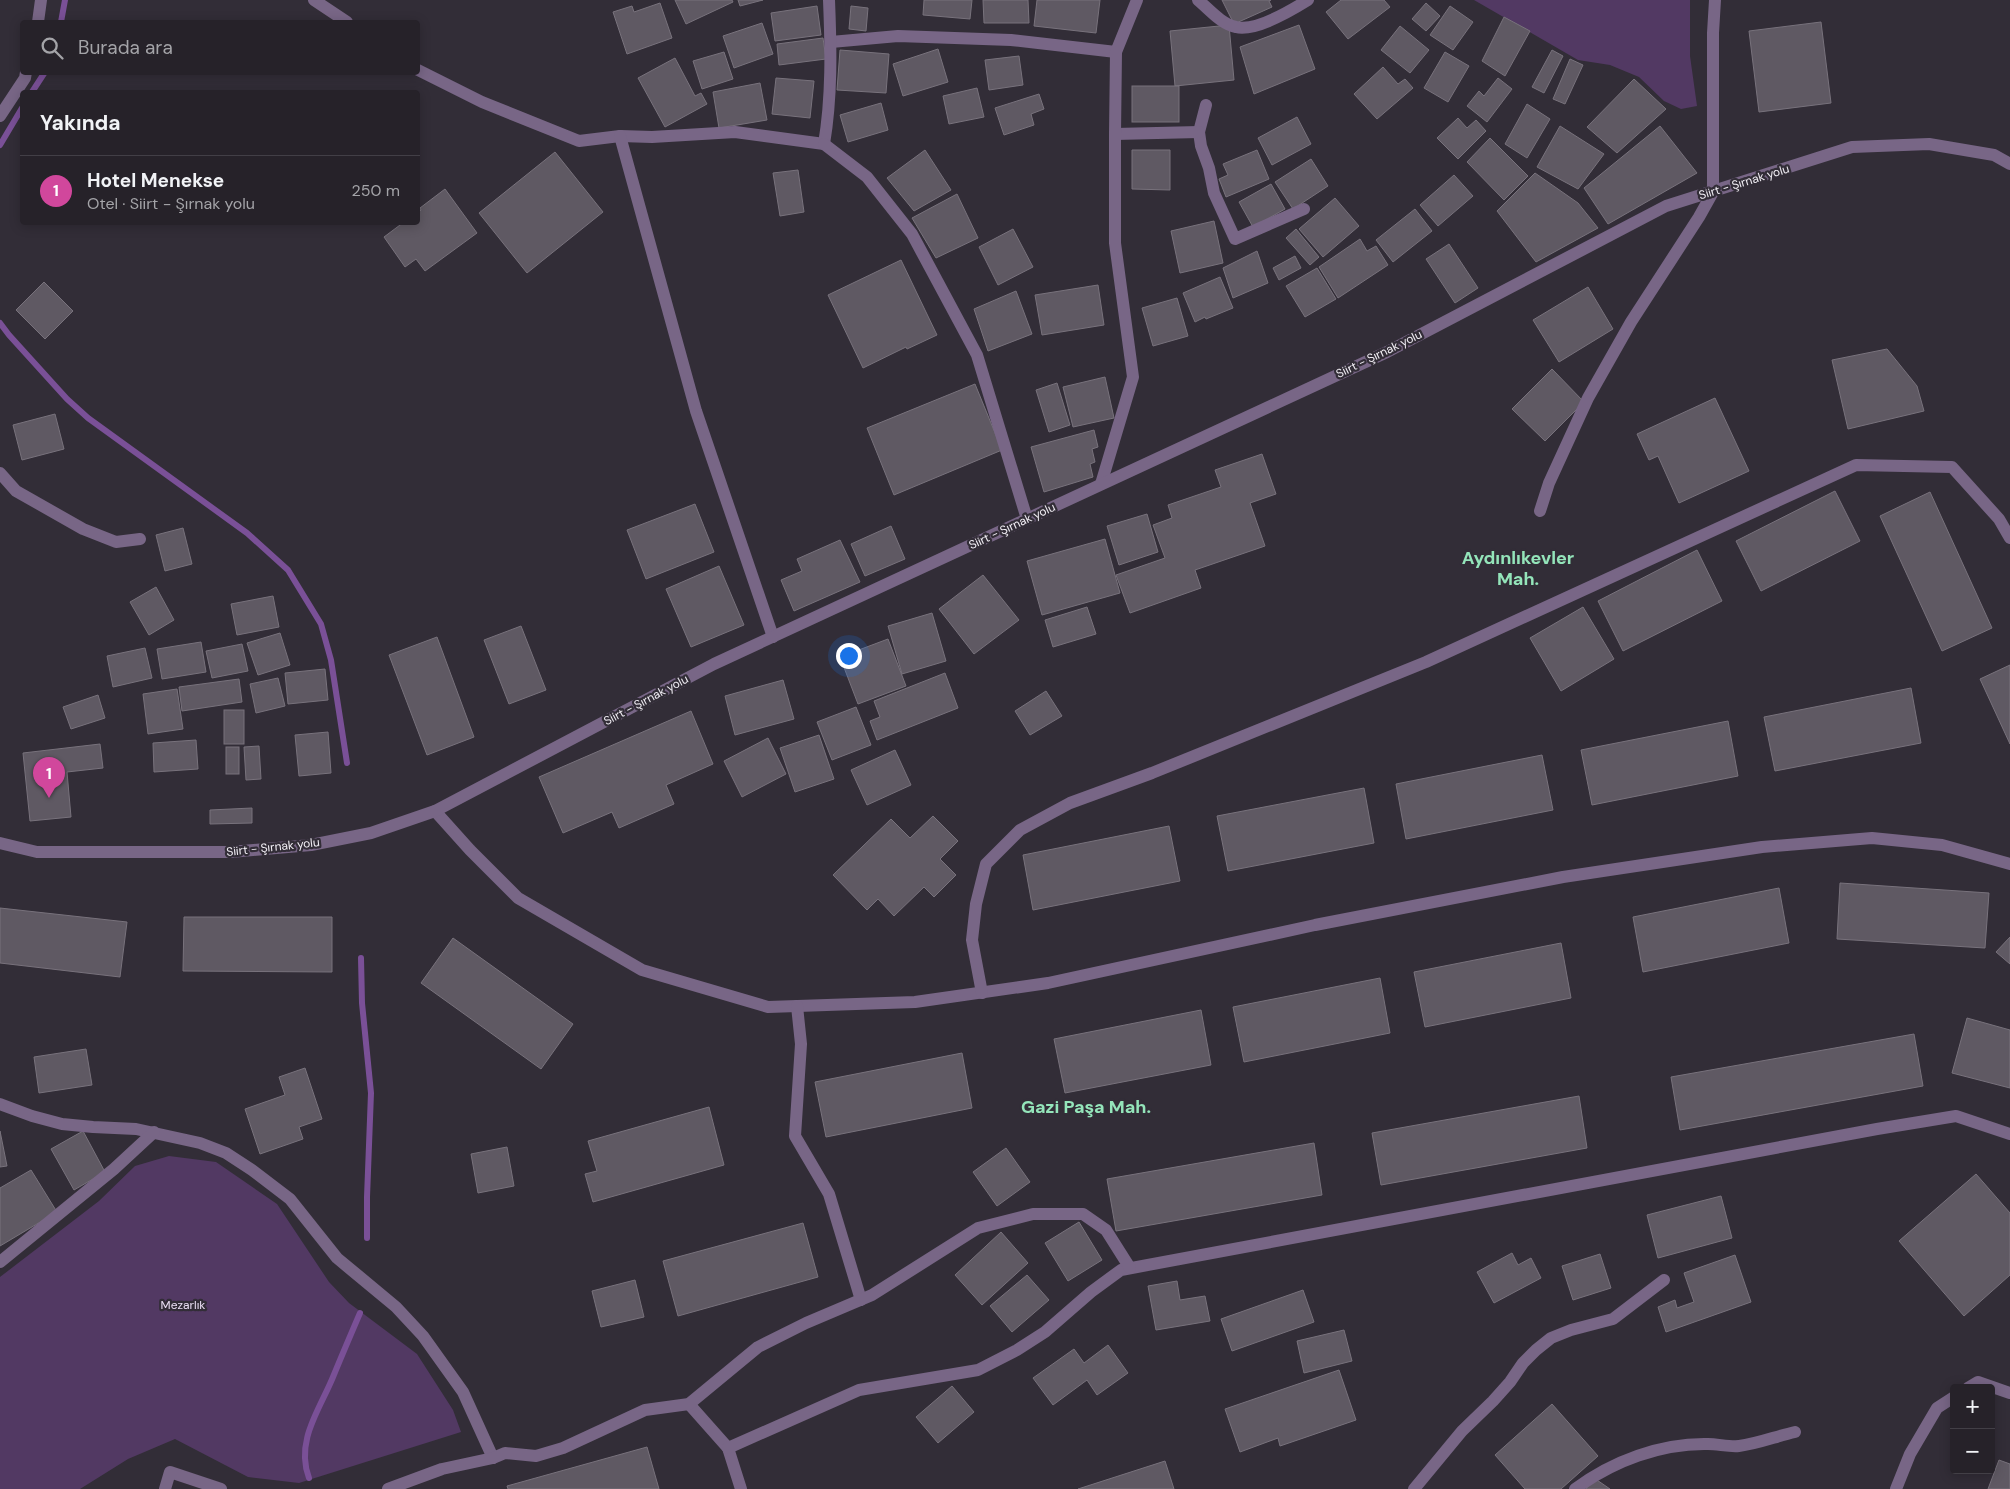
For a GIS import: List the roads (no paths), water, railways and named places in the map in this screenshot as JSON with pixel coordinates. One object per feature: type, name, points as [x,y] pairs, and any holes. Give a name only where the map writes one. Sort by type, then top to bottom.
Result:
[{"type":"street","points":[[38,20],[41,0]]},
{"type":"street","points":[[314,0],[344,20]]},
{"type":"street","points":[[824,144],[828,122],[831,42],[829,0]]},
{"type":"street","points":[[1101,484],[1133,377],[1115,243],[1115,134],[1116,52],[1136,0]]},
{"type":"street","points":[[1198,0],[1220,19],[1236,28],[1253,26],[1280,16],[1308,0]]},
{"type":"street","points":[[1540,511],[1549,483],[1588,398],[1631,322],[1713,192],[1713,33],[1715,0]]},
{"type":"street","points":[[831,42],[898,36],[1002,40],[1116,52]]},
{"type":"street","points":[[420,71],[482,102],[579,141],[620,136],[652,137],[735,132],[824,144],[867,177],[912,234],[977,355],[1027,518]]},
{"type":"street","points":[[0,116],[26,75]]},
{"type":"street","points":[[1206,105],[1199,132],[1201,146],[1209,168],[1214,192],[1234,239],[1304,209]]},
{"type":"street","points":[[1115,134],[1199,132]]},
{"type":"street","points":[[620,136],[696,411],[773,637]]},
{"type":"street","name":"Siirt - Şırnak yolu","points":[[0,843],[37,852],[231,852],[311,844],[371,833],[436,811],[714,664],[1387,352],[1666,206],[1852,147],[1929,144],[1994,155],[2010,164]]},
{"type":"street","points":[[982,992],[972,940],[976,904],[986,864],[1020,830],[1070,803],[1152,773],[1426,662],[1856,465],[1952,467],[1999,519],[2010,538]]},
{"type":"street","points":[[0,473],[16,491],[83,529],[116,542],[140,539]]},
{"type":"street","points":[[436,811],[470,850],[518,898],[642,970],[768,1007],[915,1002],[1057,981],[1315,925],[1563,877],[1762,847],[1872,838],[1942,845],[2010,864]]},
{"type":"street","points":[[797,1006],[801,1044],[795,1136],[829,1194],[861,1300]]},
{"type":"street","points":[[0,1104],[32,1116],[62,1124],[154,1132],[200,1143],[226,1153],[290,1199],[337,1258],[396,1307],[424,1336],[463,1392],[493,1458]]},
{"type":"street","points":[[728,1448],[859,1390],[978,1370],[1017,1350],[1045,1332],[1091,1292],[1121,1270],[1877,1129],[1956,1116],[2010,1134]]},
{"type":"street","points":[[0,1262],[114,1170],[154,1132]]},
{"type":"street","points":[[388,1489],[442,1469],[505,1454],[536,1456],[563,1448],[646,1410],[689,1404],[758,1347],[806,1323],[872,1295],[978,1228],[1033,1214],[1083,1214],[1106,1230],[1130,1268]]},
{"type":"street","points":[[1417,1488],[1462,1431],[1493,1402],[1523,1363],[1536,1350],[1558,1335],[1613,1319],[1664,1280]]},
{"type":"street","points":[[1995,1388],[2010,1393]]},
{"type":"street","points":[[1896,1489],[1910,1454],[1937,1408],[1950,1400]]},
{"type":"street","points":[[689,1404],[728,1448],[741,1489]]},
{"type":"street","points":[[1575,1489],[1617,1463],[1642,1454],[1683,1445],[1739,1446],[1795,1432]]},
{"type":"street","points":[[165,1489],[170,1472],[221,1489]]},
{"type":"waterway","points":[[61,20],[65,0]]},
{"type":"waterway","points":[[33,90],[43,75]]},
{"type":"waterway","points":[[0,145],[20,111]]},
{"type":"waterway","points":[[0,323],[67,399],[88,418],[247,533],[288,570],[321,624],[331,660],[347,763]]},
{"type":"waterway","points":[[361,958],[362,1003],[371,1093],[367,1238]]},
{"type":"waterway","points":[[309,1478],[305,1464],[307,1438],[360,1313]]},
{"type":"place","name":"Hotel Menekse","points":[[49,798]]},
{"type":"district","name":"Aydınlıkevler Mah.","points":[[1518,568]]},
{"type":"district","name":"Gazi Paşa Mah.","points":[[1086,1107]]},
{"type":"park label","name":"Mezarlık","points":[[183,1305]]}]
